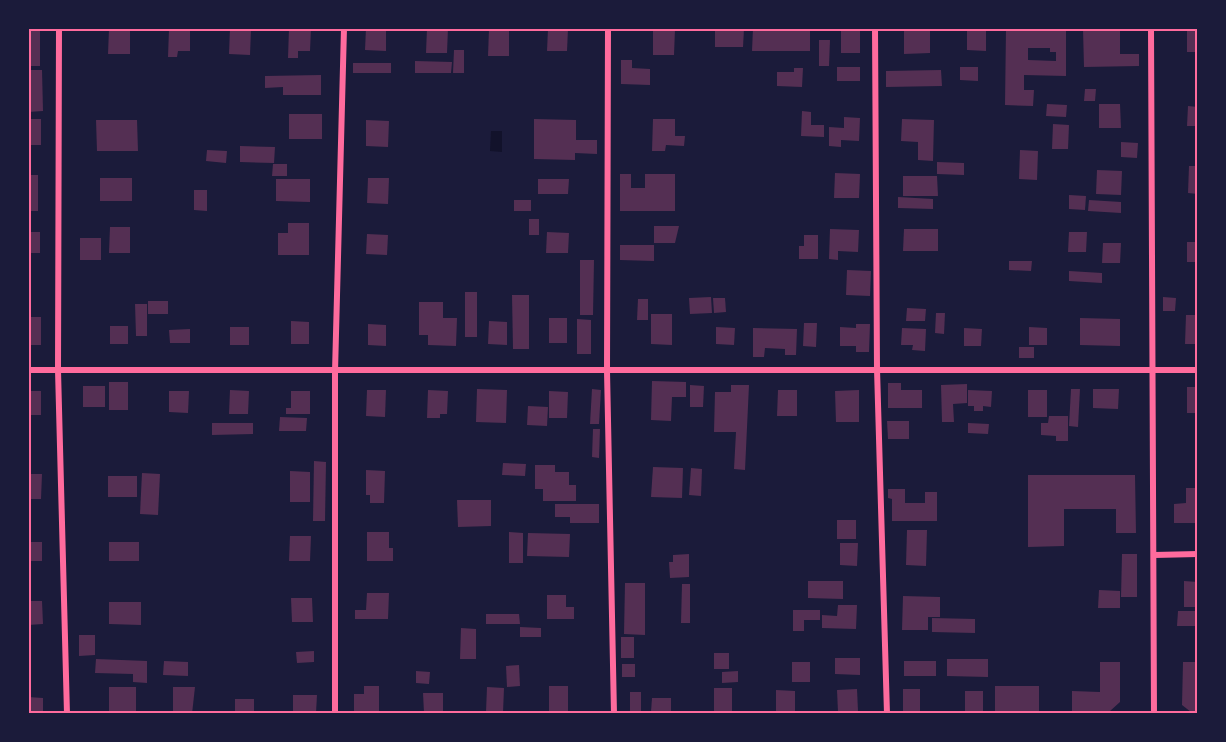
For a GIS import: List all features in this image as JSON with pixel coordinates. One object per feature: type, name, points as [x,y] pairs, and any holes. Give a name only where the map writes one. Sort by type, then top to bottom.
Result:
[{"type":"street","points":[[59,28],[58,370],[67,714]]},
{"type":"street","points":[[335,714],[335,372],[344,28]]},
{"type":"street","points":[[608,28],[607,371],[614,714]]},
{"type":"street","points":[[875,28],[877,369],[887,714]]},
{"type":"street","points":[[1151,28],[1154,714]]},
{"type":"street","points":[[28,370],[335,372],[1197,370]]},
{"type":"street","points":[[1154,555],[1197,554]]},
{"type":"shaded area","points":[[491,131],[502,131],[502,152],[490,151]]},
{"type":"building","points":[[230,28],[251,29],[250,55],[229,54]]},
{"type":"building","points":[[289,28],[311,28],[310,51],[298,51],[298,58],[288,58]]},
{"type":"building","points":[[366,28],[386,29],[386,51],[365,50]]},
{"type":"building","points":[[427,28],[448,28],[447,53],[426,53]]},
{"type":"building","points":[[753,28],[810,28],[810,51],[752,51]]},
{"type":"building","points":[[841,28],[860,28],[860,53],[841,53]]},
{"type":"building","points":[[904,28],[930,28],[930,53],[904,54]]},
{"type":"building","points":[[967,28],[986,28],[986,51],[967,50]]},
{"type":"building","points":[[1006,28],[1066,28],[1066,76],[1024,75],[1024,90],[1034,90],[1033,106],[1005,105]],"holes":[[[1028,48],[1050,48],[1050,52],[1056,52],[1056,61],[1028,60]]]},
{"type":"building","points":[[1120,28],[1120,54],[1139,54],[1139,66],[1084,67],[1083,29]]},
{"type":"building","points":[[1187,28],[1198,28],[1198,52],[1187,52]]},
{"type":"building","points":[[28,29],[40,30],[40,66],[28,66]]},
{"type":"building","points":[[109,29],[130,29],[130,54],[108,54]]},
{"type":"building","points":[[169,29],[190,29],[190,51],[178,51],[177,57],[168,57]]},
{"type":"building","points":[[489,29],[509,29],[509,56],[488,56]]},
{"type":"building","points":[[548,29],[568,29],[567,51],[547,51]]},
{"type":"building","points":[[653,29],[675,29],[674,55],[653,55]]},
{"type":"building","points":[[715,29],[744,29],[743,47],[715,47]]},
{"type":"building","points":[[819,40],[830,40],[829,66],[819,66]]},
{"type":"building","points":[[454,50],[464,50],[464,73],[453,73]]},
{"type":"building","points":[[621,60],[632,60],[632,68],[650,69],[650,85],[621,84]]},
{"type":"building","points":[[415,61],[452,62],[451,73],[415,73]]},
{"type":"building","points":[[353,63],[391,63],[391,73],[353,73]]},
{"type":"building","points":[[837,67],[860,67],[860,81],[837,81]]},
{"type":"building","points":[[960,67],[978,67],[978,81],[960,80]]},
{"type":"building","points":[[794,68],[803,68],[802,87],[777,86],[777,72],[794,72]]},
{"type":"building","points":[[28,70],[42,70],[43,111],[28,112]]},
{"type":"building","points":[[941,70],[942,86],[886,87],[886,71]]},
{"type":"building","points":[[321,75],[321,95],[283,95],[283,87],[265,88],[265,76]]},
{"type":"building","points":[[1085,89],[1096,89],[1095,101],[1084,101]]},
{"type":"building","points":[[1047,104],[1067,105],[1066,117],[1046,116]]},
{"type":"building","points":[[1099,104],[1120,104],[1121,128],[1099,128]]},
{"type":"building","points":[[1188,106],[1198,107],[1198,126],[1187,126]]},
{"type":"building","points":[[802,111],[811,112],[811,125],[824,125],[824,137],[801,136]]},
{"type":"building","points":[[289,114],[322,114],[322,139],[289,139]]},
{"type":"building","points":[[844,117],[860,118],[859,141],[841,140],[841,147],[829,146],[829,127],[844,128]]},
{"type":"building","points":[[28,119],[41,119],[41,145],[28,145]]},
{"type":"building","points":[[534,119],[576,120],[576,140],[597,140],[597,154],[575,153],[575,160],[534,159]]},
{"type":"building","points":[[653,119],[675,119],[675,136],[685,136],[684,146],[666,145],[665,151],[652,151]]},
{"type":"building","points":[[902,119],[934,120],[933,161],[918,160],[918,142],[901,141]]},
{"type":"building","points":[[96,120],[137,120],[138,151],[97,151]]},
{"type":"building","points":[[366,120],[389,121],[388,147],[366,146]]},
{"type":"building","points":[[1053,124],[1069,125],[1068,149],[1052,149]]},
{"type":"building","points":[[1121,142],[1138,143],[1137,158],[1121,157]]},
{"type":"building","points":[[240,146],[275,147],[274,163],[240,162]]},
{"type":"building","points":[[207,150],[227,151],[226,163],[206,161]]},
{"type":"building","points":[[1020,150],[1038,151],[1037,180],[1019,179]]},
{"type":"building","points":[[937,162],[964,163],[964,175],[937,174]]},
{"type":"building","points":[[273,164],[287,164],[287,176],[272,176]]},
{"type":"building","points":[[1189,166],[1198,166],[1198,194],[1188,193]]},
{"type":"building","points":[[1097,170],[1122,171],[1121,195],[1096,194]]},
{"type":"building","points":[[835,173],[860,174],[859,198],[834,198]]},
{"type":"building","points":[[620,174],[631,174],[631,188],[645,188],[645,174],[675,174],[675,211],[620,211]]},
{"type":"building","points":[[28,175],[38,175],[38,211],[28,211]]},
{"type":"building","points":[[903,176],[937,176],[938,196],[903,196]]},
{"type":"building","points":[[100,178],[132,178],[132,201],[100,201]]},
{"type":"building","points":[[368,178],[389,178],[388,204],[367,203]]},
{"type":"building","points":[[276,179],[310,179],[310,202],[276,201]]},
{"type":"building","points":[[538,179],[569,179],[568,194],[538,194]]},
{"type":"building","points":[[194,190],[207,190],[207,211],[194,210]]},
{"type":"building","points":[[1069,195],[1086,196],[1085,210],[1069,209]]},
{"type":"building","points":[[898,197],[933,199],[933,209],[898,208]]},
{"type":"building","points":[[514,200],[531,200],[531,211],[514,211]]},
{"type":"building","points":[[1089,200],[1121,202],[1121,213],[1088,211]]},
{"type":"building","points":[[529,219],[539,219],[539,235],[529,235]]},
{"type":"building","points":[[288,223],[309,223],[309,255],[278,255],[278,233],[288,233]]},
{"type":"building","points":[[654,226],[679,226],[675,243],[654,243]]},
{"type":"building","points":[[110,227],[130,227],[130,253],[109,253]]},
{"type":"building","points":[[830,229],[859,230],[858,252],[838,251],[838,260],[829,259]]},
{"type":"building","points":[[904,229],[938,229],[938,251],[903,251]]},
{"type":"building","points":[[28,232],[40,232],[40,253],[28,253]]},
{"type":"building","points":[[547,232],[569,233],[568,253],[546,253]]},
{"type":"building","points":[[1069,232],[1087,232],[1086,252],[1068,252]]},
{"type":"building","points":[[367,234],[388,235],[387,255],[366,254]]},
{"type":"building","points":[[804,235],[818,235],[818,259],[799,259],[799,246],[804,246]]},
{"type":"building","points":[[80,238],[101,238],[101,260],[80,260]]},
{"type":"building","points":[[1187,242],[1198,242],[1198,262],[1187,262]]},
{"type":"building","points":[[1103,243],[1121,243],[1120,263],[1102,263]]},
{"type":"building","points":[[620,245],[654,245],[654,261],[620,260]]},
{"type":"building","points":[[580,260],[594,260],[593,315],[580,315]]},
{"type":"building","points":[[1009,261],[1032,261],[1031,271],[1009,270]]},
{"type":"building","points":[[847,270],[871,271],[870,296],[846,295]]},
{"type":"building","points":[[1069,271],[1102,273],[1102,283],[1069,281]]},
{"type":"building","points":[[465,292],[477,292],[477,337],[465,337]]},
{"type":"building","points":[[512,295],[529,295],[529,349],[513,349]]},
{"type":"building","points":[[711,297],[712,313],[690,314],[689,298]]},
{"type":"building","points":[[1163,297],[1176,298],[1175,311],[1163,311]]},
{"type":"building","points":[[713,298],[725,298],[726,312],[714,313]]},
{"type":"building","points":[[638,299],[648,299],[648,320],[637,320]]},
{"type":"building","points":[[148,301],[168,301],[168,314],[148,314]]},
{"type":"building","points":[[419,302],[443,302],[443,318],[457,318],[456,346],[428,345],[428,335],[419,335]]},
{"type":"building","points":[[135,304],[147,304],[147,336],[136,336]]},
{"type":"building","points":[[907,308],[926,309],[925,321],[906,321]]},
{"type":"building","points":[[936,313],[945,313],[944,334],[935,333]]},
{"type":"building","points":[[651,314],[672,314],[672,345],[651,344]]},
{"type":"building","points":[[1186,315],[1198,315],[1198,344],[1185,344]]},
{"type":"building","points":[[28,317],[41,317],[41,345],[28,345]]},
{"type":"building","points":[[549,318],[567,318],[567,343],[549,343]]},
{"type":"building","points":[[1080,318],[1120,319],[1120,346],[1080,345]]},
{"type":"building","points":[[577,319],[591,320],[591,354],[577,354]]},
{"type":"building","points":[[291,321],[309,322],[309,344],[291,344]]},
{"type":"building","points":[[489,321],[507,322],[507,345],[488,344]]},
{"type":"building","points":[[804,323],[817,323],[816,347],[803,346]]},
{"type":"building","points":[[368,324],[386,325],[386,346],[368,345]]},
{"type":"building","points":[[856,324],[870,324],[869,352],[856,352],[856,346],[840,346],[840,327],[856,328]]},
{"type":"building","points":[[110,326],[128,326],[128,344],[110,344]]},
{"type":"building","points":[[230,327],[249,327],[249,345],[230,345]]},
{"type":"building","points":[[716,327],[735,328],[734,345],[716,344]]},
{"type":"building","points":[[1029,327],[1047,328],[1047,345],[1029,345]]},
{"type":"building","points":[[753,328],[797,329],[796,355],[785,355],[785,349],[765,348],[764,357],[753,357]]},
{"type":"building","points":[[902,328],[926,329],[925,351],[912,350],[913,345],[901,345]]},
{"type":"building","points":[[964,328],[982,329],[981,346],[964,346]]},
{"type":"building","points":[[190,329],[190,343],[170,343],[169,330]]},
{"type":"building","points":[[1019,347],[1034,347],[1034,358],[1019,358]]},
{"type":"building","points":[[652,381],[686,382],[686,397],[672,397],[671,421],[651,420]]},
{"type":"building","points":[[109,382],[128,382],[128,410],[109,410]]},
{"type":"building","points":[[888,383],[901,383],[901,390],[922,390],[922,408],[888,408]]},
{"type":"building","points":[[967,384],[967,403],[953,404],[954,422],[942,422],[941,385]]},
{"type":"building","points":[[690,385],[704,386],[703,407],[690,407]]},
{"type":"building","points":[[731,385],[749,385],[745,470],[734,469],[736,432],[714,432],[715,392],[731,392]]},
{"type":"building","points":[[83,386],[105,386],[105,407],[83,407]]},
{"type":"building","points":[[1187,387],[1198,387],[1198,413],[1187,413]]},
{"type":"building","points":[[477,389],[507,390],[506,423],[476,422]]},
{"type":"building","points":[[592,389],[601,390],[599,424],[590,424]]},
{"type":"building","points":[[1071,389],[1080,389],[1078,427],[1069,426]]},
{"type":"building","points":[[1093,389],[1119,389],[1118,409],[1093,408]]},
{"type":"building","points":[[230,390],[249,391],[248,414],[229,414]]},
{"type":"building","points":[[367,390],[386,390],[385,417],[366,416]]},
{"type":"building","points":[[428,390],[448,391],[447,414],[440,414],[440,418],[427,418]]},
{"type":"building","points":[[778,390],[797,390],[797,416],[777,416]]},
{"type":"building","points":[[859,390],[859,422],[836,422],[835,391]]},
{"type":"building","points":[[968,390],[992,391],[991,407],[983,406],[983,411],[974,411],[974,406],[968,406]]},
{"type":"building","points":[[1028,390],[1047,390],[1047,417],[1028,417]]},
{"type":"building","points":[[28,391],[41,391],[41,415],[28,415]]},
{"type":"building","points":[[169,391],[189,391],[188,413],[169,412]]},
{"type":"building","points":[[291,391],[310,391],[310,414],[286,414],[286,408],[291,408]]},
{"type":"building","points":[[549,391],[568,392],[567,418],[549,418]]},
{"type":"building","points":[[528,406],[548,407],[547,426],[527,425]]},
{"type":"building","points":[[1049,416],[1068,416],[1068,441],[1056,441],[1056,436],[1041,435],[1041,423],[1048,423]]},
{"type":"building","points":[[280,417],[307,418],[306,431],[279,431]]},
{"type":"building","points":[[887,421],[909,421],[909,439],[888,439]]},
{"type":"building","points":[[212,423],[253,423],[253,434],[212,435]]},
{"type":"building","points":[[968,423],[989,424],[988,434],[968,433]]},
{"type":"building","points":[[593,429],[600,429],[599,458],[592,457]]},
{"type":"building","points":[[314,461],[326,462],[325,521],[313,521]]},
{"type":"building","points":[[503,463],[526,464],[525,476],[502,475]]},
{"type":"building","points":[[535,465],[555,465],[555,472],[569,472],[569,485],[576,485],[576,501],[543,501],[543,489],[535,489]]},
{"type":"building","points":[[653,467],[683,468],[682,498],[651,497]]},
{"type":"building","points":[[691,468],[702,469],[701,496],[689,495]]},
{"type":"building","points":[[366,470],[385,471],[384,503],[370,503],[370,495],[366,495]]},
{"type":"building","points":[[290,471],[310,472],[310,502],[290,502]]},
{"type":"building","points":[[142,473],[160,474],[158,515],[140,514]]},
{"type":"building","points":[[28,474],[42,474],[41,499],[28,499]]},
{"type":"building","points":[[1028,475],[1135,475],[1136,533],[1116,533],[1116,509],[1064,509],[1064,546],[1028,547]]},
{"type":"building","points":[[108,476],[137,476],[137,497],[108,497]]},
{"type":"building","points":[[1186,488],[1198,488],[1198,523],[1174,523],[1174,504],[1186,503]]},
{"type":"building","points":[[888,489],[905,489],[905,503],[925,503],[925,492],[937,492],[937,521],[892,521],[892,499],[888,498]]},
{"type":"building","points":[[457,500],[491,500],[491,526],[458,527]]},
{"type":"building","points":[[555,504],[599,504],[599,523],[570,523],[570,517],[555,517]]},
{"type":"building","points":[[837,520],[856,520],[856,539],[837,539]]},
{"type":"building","points":[[907,530],[927,530],[926,566],[906,565]]},
{"type":"building","points":[[367,532],[389,532],[389,548],[393,548],[393,561],[367,561]]},
{"type":"building","points":[[509,532],[523,533],[523,563],[509,563]]},
{"type":"building","points":[[528,533],[570,534],[569,557],[527,556]]},
{"type":"building","points":[[290,536],[311,536],[310,561],[289,561]]},
{"type":"building","points":[[28,542],[42,542],[42,561],[28,561]]},
{"type":"building","points":[[109,542],[139,542],[139,561],[109,561]]},
{"type":"building","points":[[840,543],[858,543],[857,566],[840,565]]},
{"type":"building","points":[[689,554],[689,577],[670,578],[669,562],[673,562],[673,555]]},
{"type":"building","points":[[1122,554],[1137,554],[1137,597],[1121,597]]},
{"type":"building","points":[[808,581],[843,581],[843,599],[808,598]]},
{"type":"building","points":[[1184,581],[1198,582],[1198,607],[1184,607]]},
{"type":"building","points":[[625,583],[645,583],[645,635],[624,634]]},
{"type":"building","points":[[682,584],[690,584],[690,623],[681,623]]},
{"type":"building","points":[[1099,590],[1120,591],[1120,608],[1098,608]]},
{"type":"building","points":[[367,593],[389,593],[388,619],[355,619],[355,610],[366,610]]},
{"type":"building","points":[[547,595],[566,595],[566,607],[574,607],[574,619],[547,619]]},
{"type":"building","points":[[903,596],[940,597],[940,617],[928,617],[928,630],[902,630]]},
{"type":"building","points":[[291,598],[312,598],[313,622],[292,622]]},
{"type":"building","points":[[28,601],[42,601],[43,624],[28,625]]},
{"type":"building","points":[[109,602],[141,602],[141,625],[109,624]]},
{"type":"building","points":[[838,605],[857,605],[856,629],[822,628],[822,615],[837,616]]},
{"type":"building","points":[[793,610],[820,610],[820,620],[804,620],[804,631],[793,631]]},
{"type":"building","points":[[1178,611],[1198,611],[1198,626],[1177,626]]},
{"type":"building","points":[[486,614],[519,614],[520,624],[486,624]]},
{"type":"building","points":[[932,618],[975,619],[975,633],[932,632]]},
{"type":"building","points":[[520,627],[541,628],[541,637],[520,637]]},
{"type":"building","points":[[461,628],[476,629],[476,659],[460,659]]},
{"type":"building","points":[[79,635],[95,635],[95,655],[79,656]]},
{"type":"building","points":[[621,637],[634,637],[634,658],[621,658]]},
{"type":"building","points":[[314,651],[314,662],[297,663],[296,652]]},
{"type":"building","points":[[714,653],[729,653],[729,669],[714,669]]},
{"type":"building","points":[[835,658],[860,658],[860,675],[835,674]]},
{"type":"building","points":[[96,659],[147,661],[147,683],[133,682],[133,674],[95,673]]},
{"type":"building","points":[[947,659],[988,659],[988,677],[947,676]]},
{"type":"building","points":[[164,661],[188,662],[188,676],[163,675]]},
{"type":"building","points":[[904,661],[936,661],[936,676],[904,676]]},
{"type":"building","points":[[792,662],[810,662],[810,682],[792,682]]},
{"type":"building","points":[[1100,662],[1120,662],[1120,702],[1110,711],[1072,711],[1072,691],[1100,692]]},
{"type":"building","points":[[1183,662],[1198,662],[1198,712],[1191,712],[1182,705]]},
{"type":"building","points":[[622,664],[635,664],[635,677],[622,677]]},
{"type":"building","points":[[519,665],[520,686],[507,687],[506,666]]},
{"type":"building","points":[[416,671],[430,672],[429,684],[416,683]]},
{"type":"building","points":[[738,671],[738,682],[722,683],[722,672]]},
{"type":"building","points":[[364,686],[379,686],[379,713],[354,713],[354,694],[364,694]]},
{"type":"building","points":[[549,686],[568,686],[568,712],[549,712]]},
{"type":"building","points":[[995,686],[1039,686],[1039,714],[995,714]]},
{"type":"building","points":[[109,687],[136,687],[136,714],[109,714]]},
{"type":"building","points":[[173,687],[195,687],[192,714],[173,714]]},
{"type":"building","points":[[487,687],[504,688],[503,713],[486,712]]},
{"type":"building","points":[[714,688],[732,688],[732,712],[714,712]]},
{"type":"building","points":[[857,689],[858,711],[838,712],[837,690]]},
{"type":"building","points":[[903,689],[920,689],[920,711],[903,711]]},
{"type":"building","points":[[776,690],[795,691],[795,711],[776,711]]},
{"type":"building","points":[[965,691],[983,691],[983,711],[965,711]]},
{"type":"building","points":[[630,692],[641,692],[641,711],[630,711]]},
{"type":"building","points":[[423,693],[443,693],[443,713],[424,713]]},
{"type":"building","points":[[293,695],[317,695],[316,713],[293,713]]},
{"type":"building","points":[[28,697],[43,698],[43,713],[28,713]]},
{"type":"building","points":[[652,698],[671,698],[671,712],[651,712]]},
{"type":"building","points":[[235,699],[254,699],[254,714],[235,714]]}]
